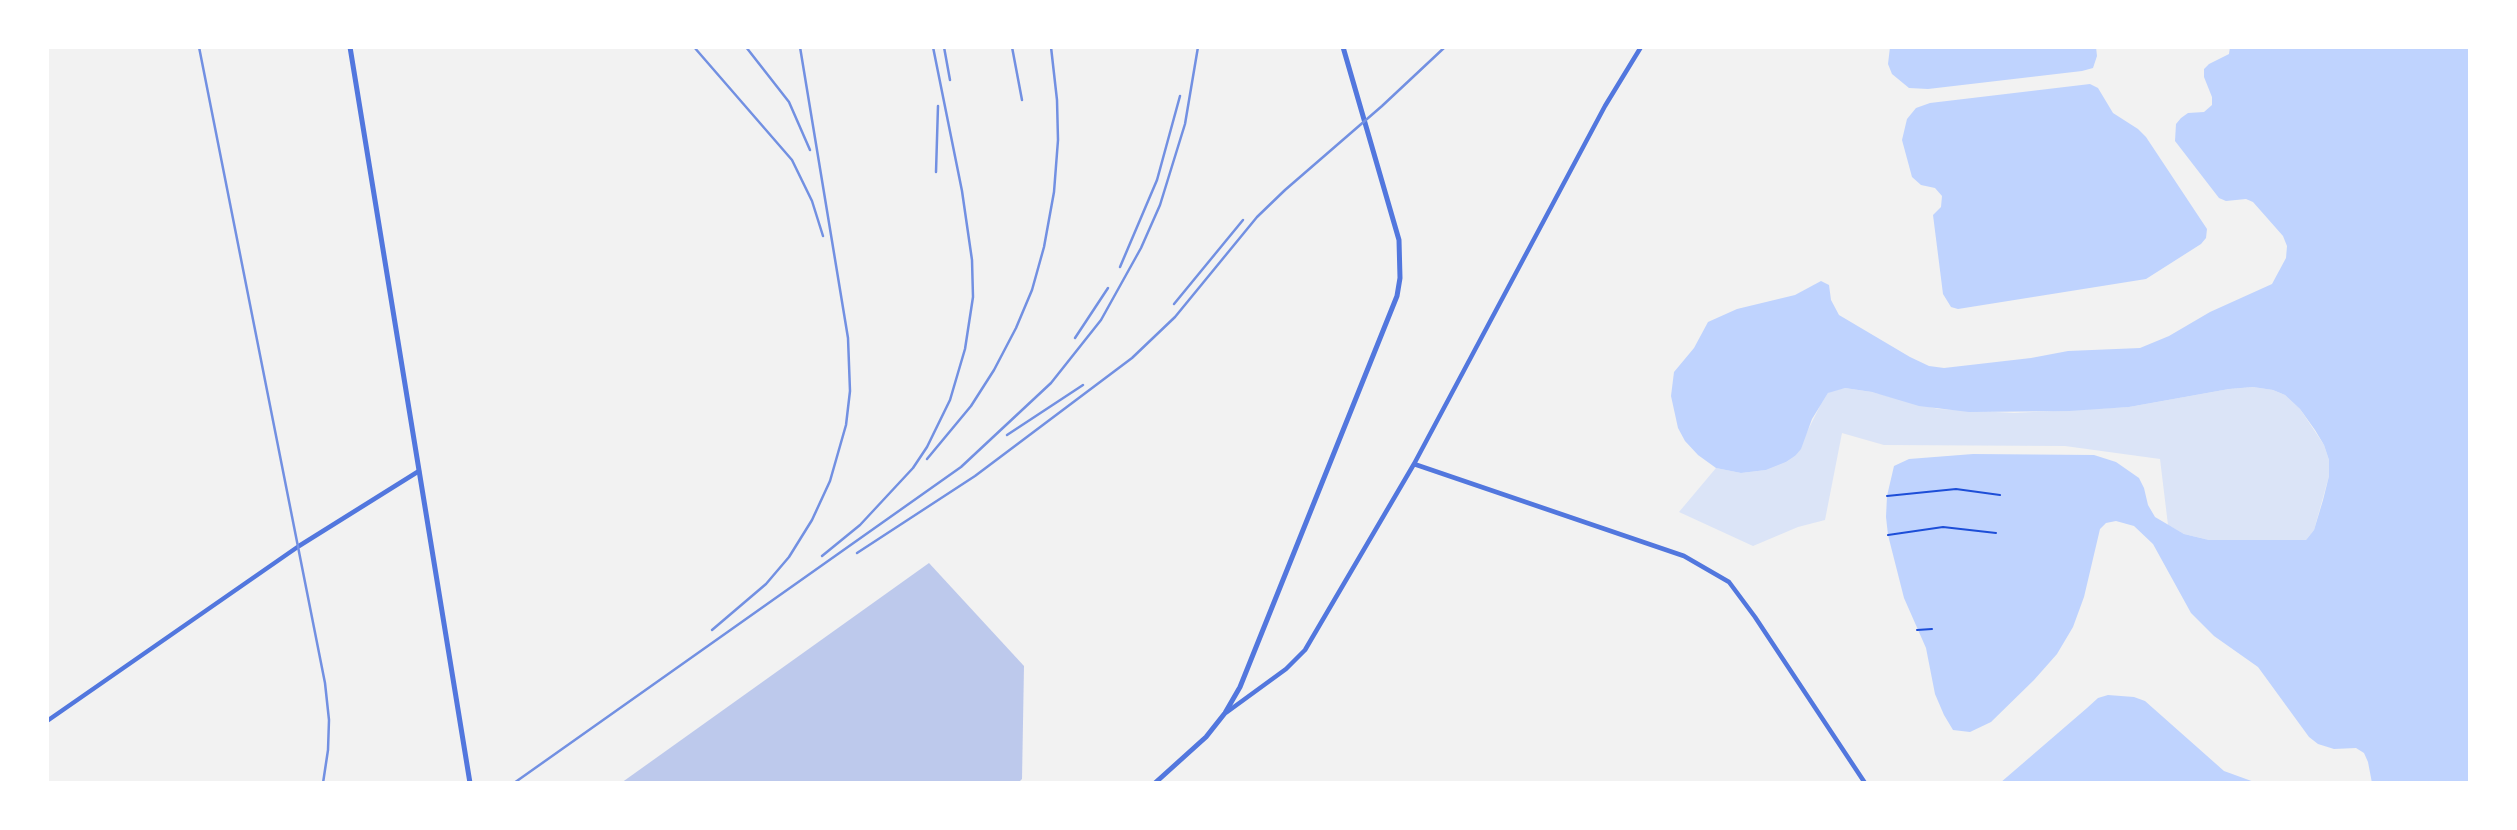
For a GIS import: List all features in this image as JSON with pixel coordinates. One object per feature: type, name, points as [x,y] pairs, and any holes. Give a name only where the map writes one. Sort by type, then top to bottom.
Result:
[{"type":"street","points":[[350,47],[470,783]]},
{"type":"street","points":[[1155,783],[1206,737],[1225,713],[1240,687],[1397,296],[1401,278],[1399,240],[1343,47]]},
{"type":"street","points":[[1225,713],[1286,669],[1305,650],[1414,464],[1605,106],[1641,47]]},
{"type":"street","points":[[1414,464],[1684,556],[1729,582],[1865,783]]},
{"type":"street","points":[[47,721],[299,546],[419,471]]},
{"type":"path","points":[[1887,496],[1956,489],[2000,495]]},
{"type":"path","points":[[1888,535],[1943,527],[1996,533]]},
{"type":"path","points":[[1917,630],[1932,629]]},
{"type":"shaded area","points":[[2253,387],[2285,395],[2300,409],[2324,445],[2329,460],[2329,476],[2314,530],[2306,540],[2209,540],[2184,534],[2168,525],[2160,459],[2065,446],[1884,445],[1842,433],[1825,520],[1798,527],[1753,546],[1679,512],[1716,468],[1741,473],[1766,470],[1795,456],[1821,404],[1828,393],[1835,389],[1872,392],[1938,409],[2014,413],[2129,407]]},
{"type":"water","points":[[1890,47],[2096,47],[2097,56],[2093,68],[2082,71],[1928,89],[1909,88],[1892,74],[1888,64]]},
{"type":"water","points":[[2230,47],[2470,47],[2470,783],[2372,783],[2364,753],[2356,748],[2334,749],[2318,744],[2309,737],[2258,667],[2214,636],[2191,613],[2153,544],[2134,526],[2116,521],[2106,523],[2100,529],[2084,597],[2073,627],[2057,654],[2034,680],[1991,722],[1970,732],[1953,730],[1944,715],[1935,694],[1926,648],[1904,598],[1888,535],[1887,496],[1894,466],[1909,459],[1973,454],[2094,455],[2116,462],[2139,478],[2155,517],[2184,534],[2209,540],[2306,540],[2314,530],[2323,500],[2329,476],[2329,460],[2315,430],[2300,409],[2285,395],[2253,387],[2129,407],[2069,411],[1969,412],[1919,406],[1872,392],[1845,388],[1828,393],[1812,419],[1801,449],[1795,456],[1766,470],[1741,473],[1716,468],[1698,455],[1685,441],[1678,428],[1671,396],[1674,372],[1694,348],[1708,322],[1737,309],[1795,295],[1821,281],[1829,285],[1831,300],[1839,315],[1910,357],[1929,366],[1944,368],[2068,351],[2140,348],[2272,284],[2286,258],[2287,246],[2283,236],[2253,202],[2246,199],[2226,201],[2219,198],[2175,141],[2176,124],[2181,118],[2188,113],[2204,112],[2212,105],[2204,69],[2229,54]]},
{"type":"water","points":[[2090,84],[2098,88],[2113,113],[2146,137],[2207,229],[2206,238],[2201,244],[2146,279],[1958,309],[1951,307],[1943,294],[1933,215],[1941,207],[1942,196],[1935,188],[1921,185],[1912,177],[1902,140],[1907,119],[1916,108],[1930,103]]},
{"type":"water","points":[[2108,695],[2134,697],[2145,701],[2224,771],[2257,783],[2000,783],[2098,698]]},
{"type":"building","points":[[929,563],[1024,666],[1022,779],[1018,783],[621,783]]},
{"type":"railway","points":[[199,47],[325,683],[329,720],[323,783]]},
{"type":"railway","points":[[694,47],[792,160],[812,201],[823,236]]},
{"type":"railway","points":[[746,47],[789,102],[810,150]]},
{"type":"railway","points":[[712,630],[766,584],[789,557],[812,520],[830,481],[846,425],[850,391],[848,338],[800,47]]},
{"type":"railway","points":[[822,556],[860,525],[913,468],[927,447],[950,400],[965,349],[973,297],[972,260],[962,191],[933,47]]},
{"type":"railway","points":[[944,47],[950,80]]},
{"type":"railway","points":[[1012,47],[1022,100]]},
{"type":"railway","points":[[927,459],[971,406],[994,370],[1032,290],[1044,247],[1054,192],[1058,140],[1051,47]]},
{"type":"railway","points":[[514,783],[961,467],[1051,383],[1101,320],[1141,248],[1160,205],[1185,124],[1198,47]]},
{"type":"railway","points":[[857,553],[975,476],[1132,358],[1175,317],[1257,217],[1445,47]]},
{"type":"railway","points":[[1120,267],[1157,180],[1180,96]]},
{"type":"railway","points":[[936,172],[938,106]]},
{"type":"railway","points":[[1174,304],[1243,220]]},
{"type":"railway","points":[[1075,338],[1108,288]]},
{"type":"railway","points":[[1007,435],[1083,385]]}]
